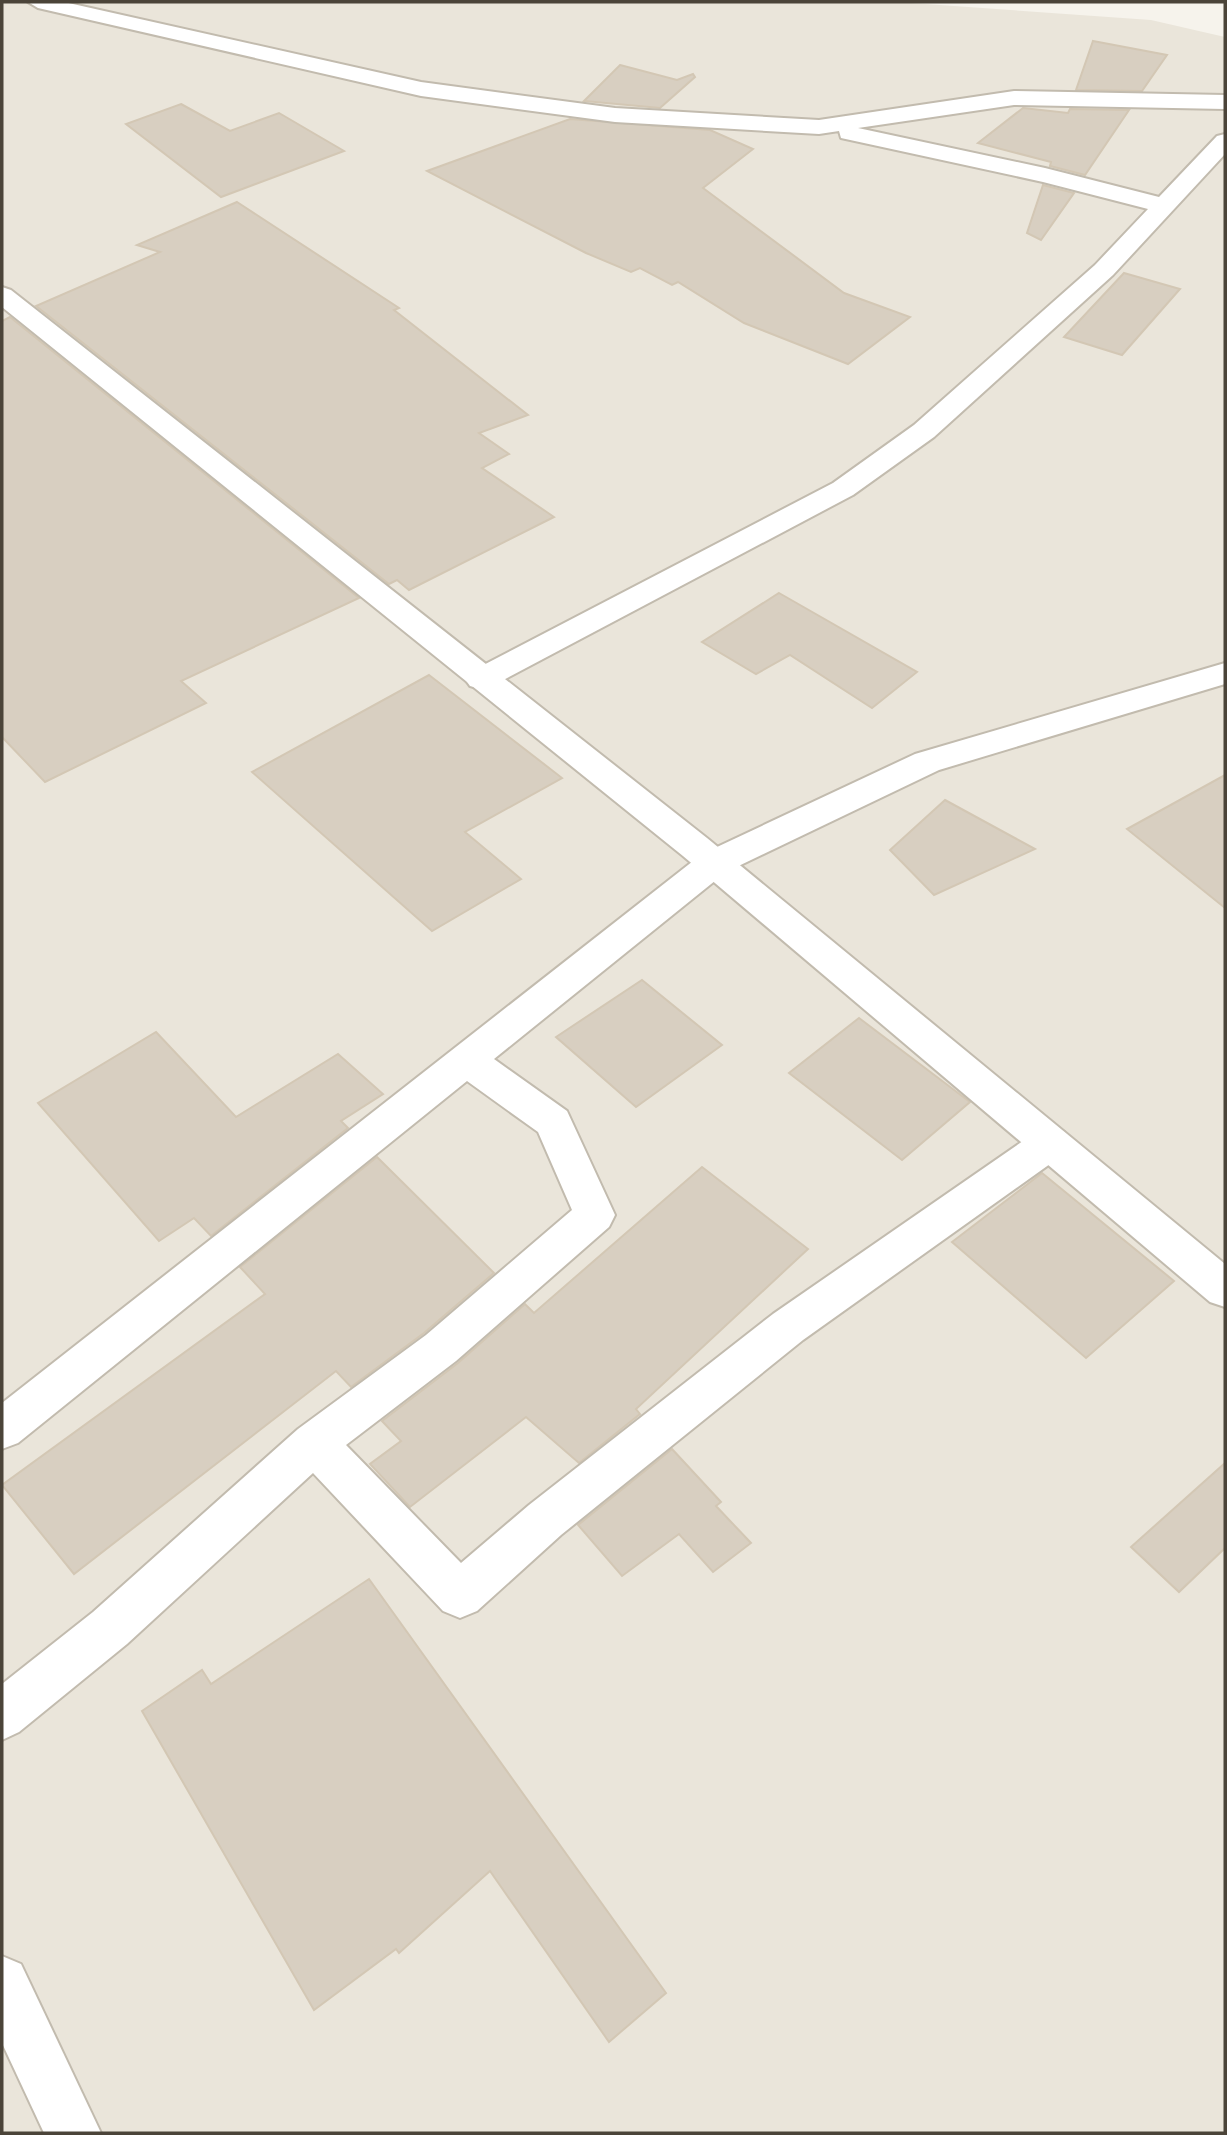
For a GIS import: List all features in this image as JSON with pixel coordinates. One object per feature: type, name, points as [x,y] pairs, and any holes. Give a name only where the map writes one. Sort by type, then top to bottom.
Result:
[{"type":"street","points":[[37,2],[421,89],[615,115],[819,127],[902,143],[1164,206]]},
{"type":"street","points":[[819,127],[1014,98],[1225,102]]},
{"type":"street","points":[[481,679],[842,489],[924,430],[1104,270],[1225,141]]},
{"type":"street","points":[[2,295],[714,863],[1225,1289]]},
{"type":"street","points":[[2,1429],[714,863],[927,762],[1225,673]]},
{"type":"street","points":[[2,1715],[110,1628],[314,1443],[441,1348],[595,1215],[553,1122],[466,1060]]},
{"type":"street","points":[[314,1443],[460,1595],[545,1520],[788,1327],[1050,1143]]},
{"type":"street","points":[[2,1983],[73,2133]]},
{"type":"shaded area","points":[[2,2],[897,2],[1151,20],[1225,37],[1225,2133],[2,2133]]},
{"type":"building","points":[[1093,41],[1167,55],[1142,91],[1076,90]]},
{"type":"building","points":[[620,65],[677,80],[693,74],[695,77],[660,108],[584,101]]},
{"type":"building","points":[[181,104],[230,131],[279,113],[344,151],[221,197],[126,124]]},
{"type":"building","points":[[1023,108],[1068,113],[1070,109],[1129,110],[1085,175],[1050,166],[1051,162],[978,143]]},
{"type":"building","points":[[570,119],[710,130],[753,149],[703,188],[844,293],[910,317],[848,364],[744,323],[678,282],[672,285],[640,268],[631,272],[586,253],[427,171]]},
{"type":"building","points":[[1043,185],[1074,193],[1041,240],[1027,233]]},
{"type":"building","points":[[237,202],[399,308],[394,310],[528,415],[479,433],[509,454],[482,468],[554,517],[409,590],[397,580],[389,584],[36,306],[160,252],[137,245]]},
{"type":"building","points":[[1124,273],[1180,289],[1122,355],[1064,337]]},
{"type":"building","points":[[10,317],[359,598],[181,681],[206,703],[45,782],[2,737],[2,321]]},
{"type":"building","points":[[779,593],[917,672],[872,708],[790,655],[756,674],[702,642]]},
{"type":"building","points":[[429,675],[562,778],[465,832],[521,879],[432,931],[252,772]]},
{"type":"building","points":[[1225,775],[1225,908],[1127,829]]},
{"type":"building","points":[[945,800],[1035,849],[934,895],[890,850]]},
{"type":"building","points":[[642,980],[722,1045],[636,1107],[556,1037]]},
{"type":"building","points":[[859,1018],[970,1102],[902,1160],[789,1073]]},
{"type":"building","points":[[156,1032],[236,1117],[338,1054],[383,1094],[341,1121],[348,1128],[211,1236],[194,1218],[159,1241],[38,1103]]},
{"type":"building","points":[[377,1157],[494,1273],[424,1333],[351,1387],[336,1371],[74,1574],[2,1485],[265,1294],[240,1267]]},
{"type":"building","points":[[702,1167],[808,1249],[636,1409],[640,1414],[579,1463],[526,1417],[410,1507],[370,1464],[401,1441],[382,1421],[458,1363],[525,1304],[534,1313]]},
{"type":"building","points":[[1042,1173],[1174,1281],[1086,1358],[952,1242]]},
{"type":"building","points":[[672,1449],[721,1502],[716,1506],[751,1543],[713,1572],[679,1534],[622,1576],[578,1525]]},
{"type":"building","points":[[1225,1463],[1225,1548],[1179,1592],[1131,1547]]},
{"type":"building","points":[[369,1579],[666,1993],[609,2042],[490,1871],[399,1953],[396,1949],[314,2010],[142,1711],[202,1670],[211,1684]]}]
